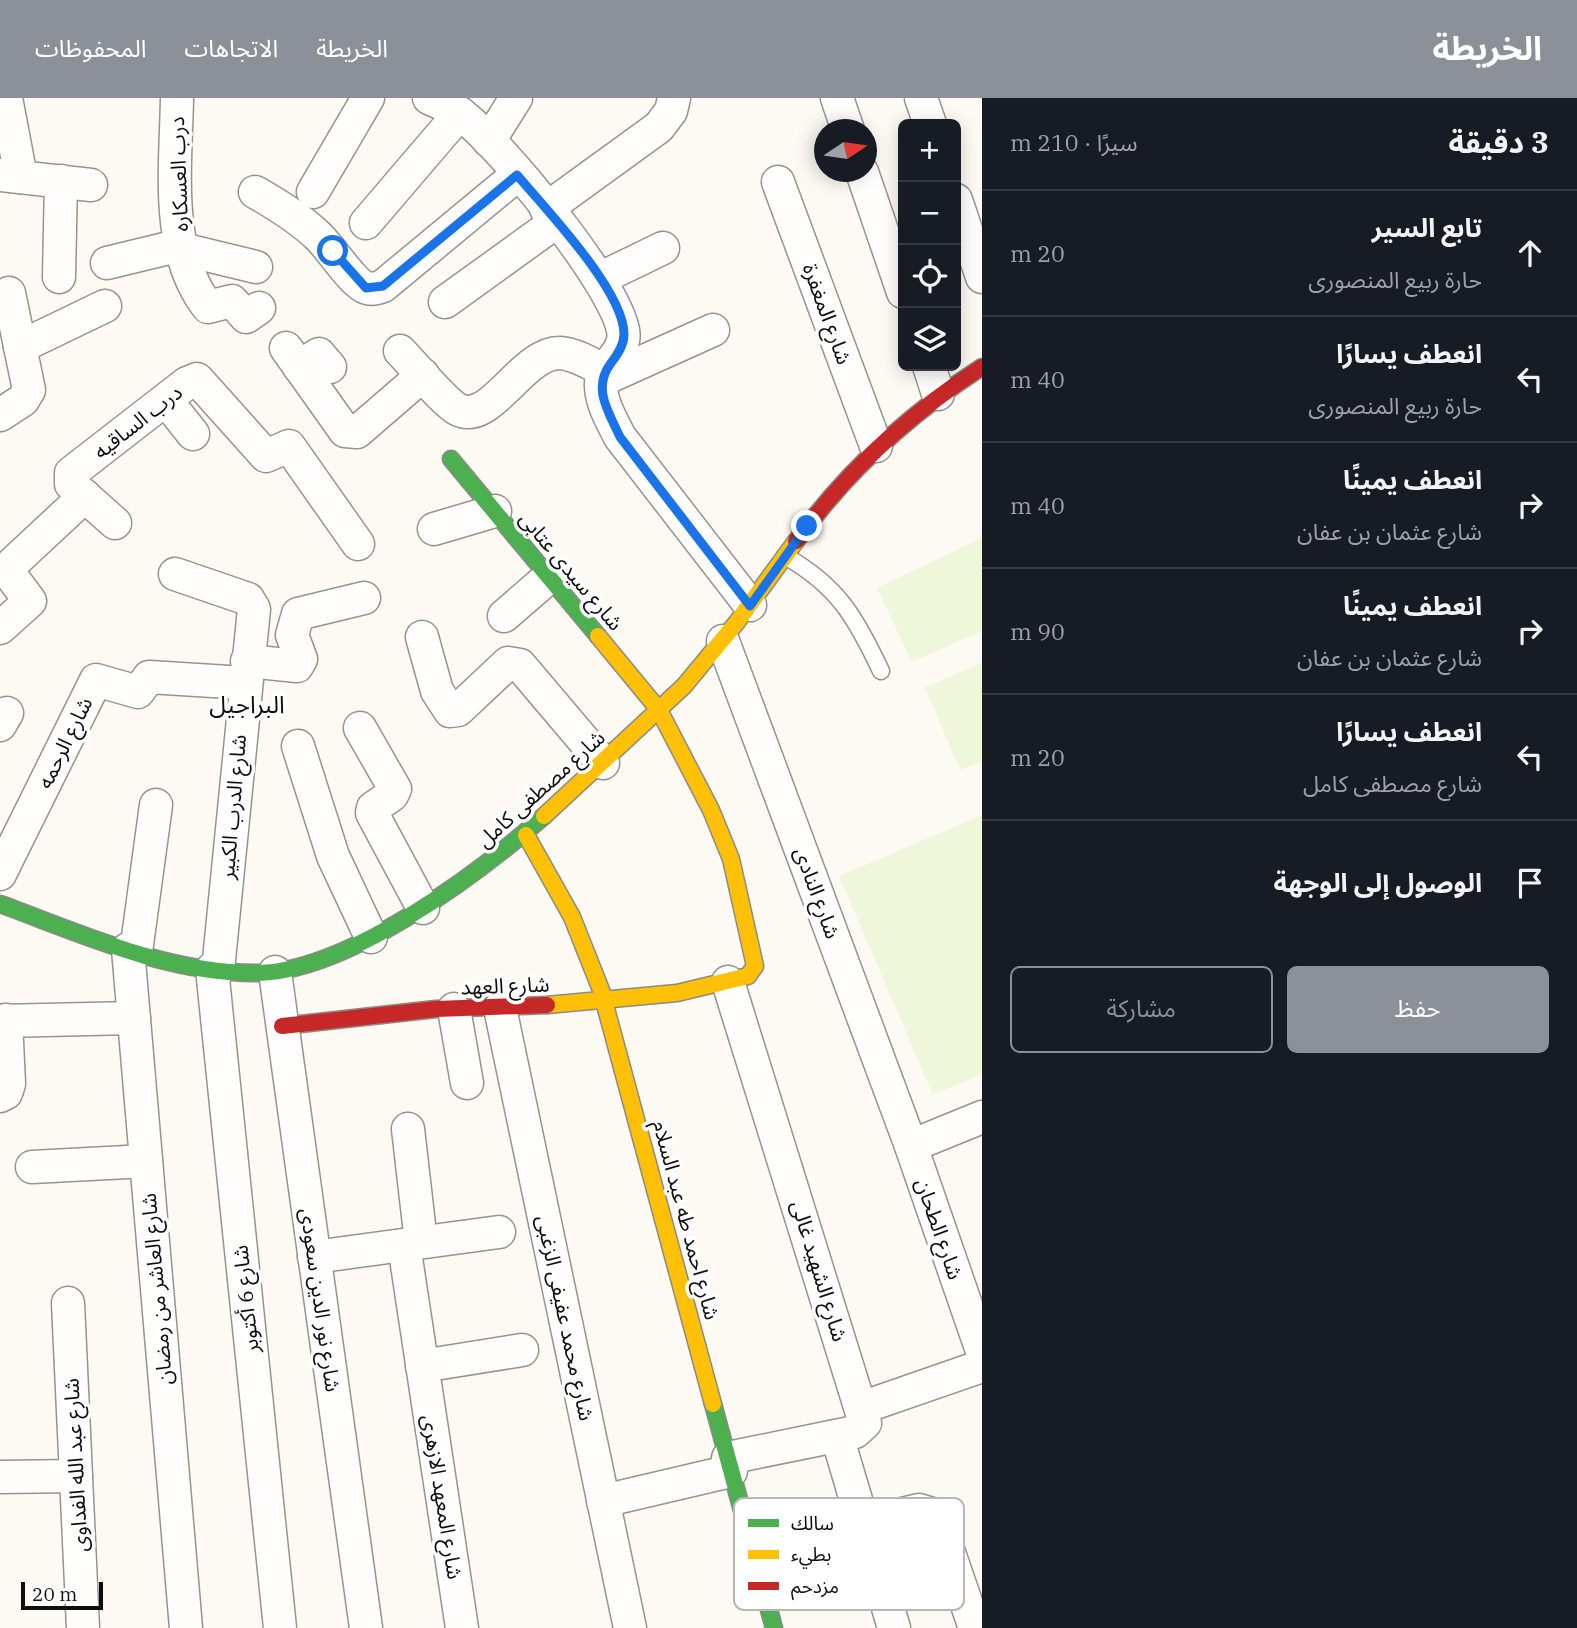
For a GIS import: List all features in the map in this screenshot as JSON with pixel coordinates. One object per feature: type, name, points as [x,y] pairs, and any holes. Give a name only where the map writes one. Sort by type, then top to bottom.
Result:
[{"type":"street","points":[[6,98],[11,176],[76,183],[59,277]]},
{"type":"street","name":"درب العسكاره","points":[[177,98],[176,211],[182,247],[208,307],[232,301],[246,317],[259,308]]},
{"type":"street","points":[[313,192],[368,98]]},
{"type":"street","points":[[429,98],[460,113],[489,141],[601,278],[624,333],[620,351],[604,375],[605,405],[620,437],[750,606]]},
{"type":"street","points":[[489,141],[516,98]]},
{"type":"street","points":[[445,302],[659,127],[671,111],[674,98]]},
{"type":"street","points":[[837,98],[844,119]]},
{"type":"street","points":[[921,98],[928,119]]},
{"type":"street","points":[[366,223],[460,113]]},
{"type":"street","points":[[255,192],[289,211],[333,251],[358,282],[366,288],[374,289],[383,286],[517,175]]},
{"type":"street","name":"شارع المغفرة","points":[[778,182],[876,446]]},
{"type":"street","points":[[865,182],[898,277]]},
{"type":"street","points":[[961,215],[982,277]]},
{"type":"street","points":[[107,263],[182,247],[245,256]]},
{"type":"street","points":[[601,278],[663,248]]},
{"type":"street","points":[[0,415],[23,400],[29,390],[9,293]]},
{"type":"street","points":[[20,347],[104,306]]},
{"type":"street","points":[[400,351],[458,409],[473,412],[486,406],[534,361],[544,356],[561,353],[604,375],[712,330]]},
{"type":"street","points":[[330,367],[320,354],[292,357],[345,431],[350,433],[357,432],[423,374]]},
{"type":"street","name":"شارع مصطفى كامل","points":[[0,904],[132,951],[215,970],[275,972],[332,954],[423,908],[493,861],[526,835],[659,710],[723,641],[807,526],[933,380],[982,367]]},
{"type":"street","name":"درب الساقيه","points":[[115,523],[69,481],[71,473],[192,380],[197,379],[267,456],[271,457],[284,446],[289,446],[358,544]]},
{"type":"street","points":[[166,400],[193,434]]},
{"type":"street","name":"شارع سيدى عتابى","points":[[451,459],[659,710],[711,810],[731,859],[755,966],[748,976],[728,982]]},
{"type":"street","points":[[0,628],[29,604],[28,597],[9,573],[13,563],[85,496]]},
{"type":"street","points":[[434,529],[495,511]]},
{"type":"street","name":"شارع الدرب الكبير","points":[[175,574],[251,601],[254,609],[215,970]]},
{"type":"street","points":[[504,616],[549,577]]},
{"type":"street","points":[[246,672],[297,666],[301,659],[292,635],[298,614],[364,598]]},
{"type":"street","points":[[422,637],[437,691],[450,711],[458,710],[508,663],[514,662],[520,665],[603,763]]},
{"type":"street","name":"شارع النادى","points":[[723,641],[911,1146]]},
{"type":"street","name":"شارع الرحمه","points":[[0,874],[96,680],[138,692],[149,677],[246,672]]},
{"type":"street","points":[[360,728],[395,789],[392,795],[373,807],[372,813],[423,908]]},
{"type":"street","points":[[299,746],[333,856],[371,936]]},
{"type":"street","name":"شارع العاشر من رمضان","points":[[156,806],[132,951],[134,1018],[186,1628]]},
{"type":"street","name":"شارع احمد طه عبد السلام","points":[[526,835],[572,917],[605,1002],[738,1498]]},
{"type":"street","name":"شارع 6 أكتوبر","points":[[215,970],[280,1628]]},
{"type":"street","name":"شارع نور الدين سعودى","points":[[275,972],[366,1628]]},
{"type":"street","name":"شارع العهد","points":[[282,1026],[454,1009],[605,1002],[666,996],[728,982]]},
{"type":"street","name":"شارع الشهيد غالى","points":[[728,982],[862,1408]]},
{"type":"street","name":"شارع محمد عفيفى الزغبى","points":[[500,1008],[630,1628]]},
{"type":"street","points":[[454,1009],[467,1083]]},
{"type":"street","points":[[0,1096],[6,1093],[9,1084],[3,1021],[134,1018]]},
{"type":"street","points":[[911,1146],[982,1117]]},
{"type":"street","name":"شارع المعهد الازهرى","points":[[408,1129],[412,1244],[422,1366],[462,1628]]},
{"type":"street","name":"شارع الطحان","points":[[911,1146],[973,1298],[982,1351]]},
{"type":"street","points":[[32,1167],[146,1161]]},
{"type":"street","points":[[314,1257],[499,1232]]},
{"type":"street","name":"شارع عبد الله الفداوى","points":[[68,1303],[83,1628]]},
{"type":"street","points":[[422,1366],[523,1350]]},
{"type":"street","points":[[603,1501],[862,1428],[862,1408],[982,1366]]},
{"type":"street","points":[[837,1436],[856,1498]]},
{"type":"street","points":[[0,1476],[76,1476]]},
{"type":"street","points":[[964,1596],[975,1628]]},
{"type":"street","name":"شارع احمد طه عبد السلام","points":[[769,1610],[774,1628]]},
{"type":"street","points":[[889,1610],[894,1628]]},
{"type":"lane","points":[[785,556],[806,568],[842,601],[857,620],[881,670]]},
{"type":"green space","points":[[982,538],[982,631],[912,662],[877,588]]},
{"type":"green space","points":[[982,663],[982,761],[960,770],[925,687]]},
{"type":"green space","points":[[982,815],[982,1074],[933,1095],[839,876]]},
{"type":"traffic: fast","points":[[451,459],[598,636]]},
{"type":"traffic: fast","points":[[0,904],[93,939],[157,959],[222,971],[255,973],[291,969],[329,957],[369,939],[409,916],[484,865],[544,816]]},
{"type":"traffic: fast","points":[[713,1404],[739,1498]]},
{"type":"traffic: fast","points":[[769,1610],[774,1628]]},
{"type":"traffic: slow","points":[[544,816],[684,686],[737,622],[796,541]]},
{"type":"traffic: slow","points":[[547,1005],[677,993],[748,976],[755,966],[731,859],[711,810],[659,710],[598,636]]},
{"type":"traffic: slow","points":[[526,835],[572,917],[601,990],[713,1404]]},
{"type":"traffic: jam","points":[[796,541],[836,491],[881,445],[929,404],[982,367]]},
{"type":"traffic: jam","points":[[282,1026],[436,1009],[547,1005]]},
{"type":"district","name":"البراجيل","points":[[247,705]]},
{"type":"route","points":[[333,251],[366,288],[383,286],[517,175],[601,278],[616,309],[624,333],[620,351],[605,370],[600,385],[605,405],[620,437],[750,606],[807,526]]}]
